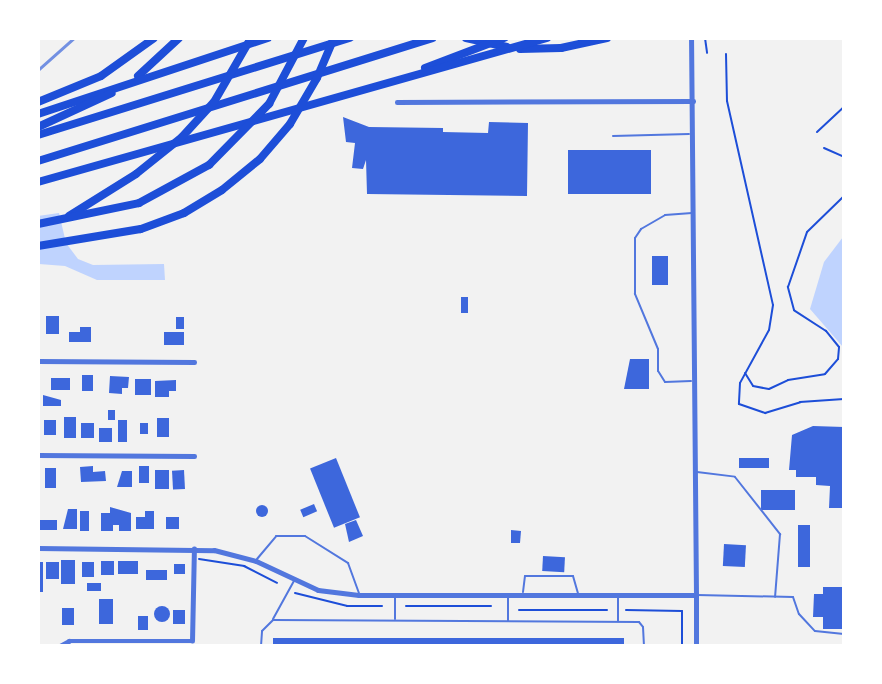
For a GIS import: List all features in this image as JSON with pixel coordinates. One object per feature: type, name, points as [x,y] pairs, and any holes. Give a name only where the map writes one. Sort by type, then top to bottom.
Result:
[{"type":"highway","points":[[38,102],[101,76],[154,38]]},
{"type":"highway","points":[[38,231],[101,197],[173,145],[214,102],[251,38]]},
{"type":"highway","points":[[38,114],[268,38]]},
{"type":"highway","points":[[38,224],[139,203],[209,165],[269,104],[303,38]]},
{"type":"highway","points":[[38,246],[141,229],[184,213],[222,190],[260,159],[290,124],[317,78],[334,38]]},
{"type":"highway","points":[[38,135],[350,38]]},
{"type":"highway","points":[[38,162],[432,38]]},
{"type":"highway","points":[[466,38],[522,49],[561,48],[607,38]]},
{"type":"highway","points":[[393,82],[504,38]]},
{"type":"highway","points":[[38,182],[547,38]]},
{"type":"highway","points":[[38,127],[130,82],[179,39]]},
{"type":"street","points":[[691,38],[695,213],[696,646]]},
{"type":"street","points":[[397,102],[694,101]]},
{"type":"street","points":[[38,361],[194,362]]},
{"type":"street","points":[[38,455],[194,456]]},
{"type":"street","points":[[38,548],[194,548],[256,561],[318,590],[359,595],[696,595]]},
{"type":"street","points":[[60,646],[69,642],[192,641],[194,548]]},
{"type":"lane","points":[[613,136],[694,134]]},
{"type":"lane","points":[[695,213],[665,215],[641,229],[635,238],[635,294],[658,349],[658,371],[665,382],[695,381]]},
{"type":"lane","points":[[696,472],[735,477],[780,534],[776,544],[775,597]]},
{"type":"lane","points":[[256,561],[276,536],[304,536],[348,563],[359,595]]},
{"type":"lane","points":[[523,595],[527,575],[575,577],[578,595]]},
{"type":"lane","points":[[261,646],[262,631],[273,620],[294,580]]},
{"type":"lane","points":[[395,595],[395,620]]},
{"type":"lane","points":[[508,595],[508,621]]},
{"type":"lane","points":[[618,595],[618,621]]},
{"type":"lane","points":[[696,595],[793,597],[799,614],[815,631],[844,634]]},
{"type":"lane","points":[[273,620],[618,621],[642,623],[644,646]]},
{"type":"path","points":[[705,38],[707,53]]},
{"type":"path","points":[[726,54],[729,61],[723,81],[773,305],[769,330],[745,373],[737,398],[748,411],[765,413],[800,402],[844,399]]},
{"type":"path","points":[[817,132],[844,107]]},
{"type":"path","points":[[824,148],[844,157]]},
{"type":"path","points":[[745,373],[753,386],[769,389],[788,380],[825,374],[838,359],[839,352],[826,331],[794,310],[788,287],[807,232],[844,196]]},
{"type":"path","points":[[198,559],[244,566],[277,583]]},
{"type":"path","points":[[295,593],[347,606],[382,606]]},
{"type":"path","points":[[406,606],[491,606]]},
{"type":"path","points":[[519,610],[607,610]]},
{"type":"path","points":[[626,610],[682,611],[682,646]]},
{"type":"water","points":[[59,213],[66,243],[78,259],[93,265],[164,264],[165,280],[97,280],[65,266],[39,264],[38,216]]},
{"type":"water","points":[[843,237],[843,347],[810,309],[824,262]]},
{"type":"building","points":[[343,117],[369,127],[443,128],[443,132],[488,133],[489,122],[528,123],[527,196],[367,194],[366,160],[363,169],[352,168],[355,143],[346,142]]},
{"type":"building","points":[[568,150],[651,150],[651,194],[568,194]]},
{"type":"building","points":[[652,256],[668,256],[668,285],[652,285]]},
{"type":"building","points":[[461,297],[468,297],[468,313],[461,313]]},
{"type":"building","points":[[46,316],[59,316],[59,334],[46,334]]},
{"type":"building","points":[[176,317],[184,317],[184,329],[176,329]]},
{"type":"building","points":[[80,327],[91,327],[91,342],[69,342],[69,332],[80,332]]},
{"type":"building","points":[[164,332],[184,332],[184,345],[164,345]]},
{"type":"building","points":[[630,359],[649,359],[649,389],[624,389]]},
{"type":"building","points":[[82,375],[93,375],[93,391],[82,391]]},
{"type":"building","points":[[110,376],[129,377],[128,388],[122,388],[122,394],[109,393]]},
{"type":"building","points":[[51,378],[70,378],[70,390],[51,390]]},
{"type":"building","points":[[135,379],[151,379],[151,395],[135,395]]},
{"type":"building","points":[[176,380],[176,391],[169,391],[169,397],[155,397],[155,381]]},
{"type":"building","points":[[43,395],[61,400],[61,406],[43,406]]},
{"type":"building","points":[[108,410],[115,410],[115,420],[108,420]]},
{"type":"building","points":[[64,417],[76,417],[76,438],[64,438]]},
{"type":"building","points":[[157,418],[169,418],[169,437],[157,437]]},
{"type":"building","points":[[44,420],[56,420],[56,435],[44,435]]},
{"type":"building","points":[[118,420],[127,420],[127,442],[118,442]]},
{"type":"building","points":[[81,423],[94,423],[94,438],[81,438]]},
{"type":"building","points":[[140,423],[148,423],[148,434],[140,434]]},
{"type":"building","points":[[813,426],[844,427],[844,508],[829,508],[830,486],[816,485],[816,477],[796,477],[796,470],[789,470],[792,435]]},
{"type":"building","points":[[99,428],[112,428],[112,442],[99,442]]},
{"type":"building","points":[[336,458],[360,517],[334,528],[310,468]]},
{"type":"building","points":[[739,458],[769,458],[769,468],[739,468]]},
{"type":"building","points":[[93,466],[93,472],[105,471],[106,481],[81,482],[80,467]]},
{"type":"building","points":[[139,466],[149,466],[149,483],[139,483]]},
{"type":"building","points":[[45,468],[56,468],[56,488],[45,488]]},
{"type":"building","points":[[155,470],[169,470],[169,489],[155,489]]},
{"type":"building","points":[[184,470],[185,489],[173,490],[172,471]]},
{"type":"building","points":[[122,471],[132,471],[132,487],[117,487]]},
{"type":"building","points":[[761,490],[795,490],[795,510],[761,510]]},
{"type":"building","points":[[314,504],[317,511],[303,517],[300,510]]},
{"type":"building","points":[[262,505],[268,511],[262,517],[256,511]]},
{"type":"building","points":[[110,507],[131,513],[131,531],[119,531],[119,525],[113,525],[113,531],[101,531],[101,513],[110,513]]},
{"type":"building","points":[[68,509],[77,509],[77,529],[63,529]]},
{"type":"building","points":[[80,511],[89,511],[89,531],[80,531]]},
{"type":"building","points":[[145,511],[154,511],[154,529],[136,529],[136,517],[145,517]]},
{"type":"building","points":[[166,517],[179,517],[179,529],[166,529]]},
{"type":"building","points":[[38,520],[57,520],[57,530],[38,530]]},
{"type":"building","points":[[356,520],[363,536],[349,542],[345,524]]},
{"type":"building","points":[[798,525],[810,525],[810,567],[798,567]]},
{"type":"building","points":[[511,530],[521,531],[520,543],[511,543]]},
{"type":"building","points":[[724,544],[746,545],[745,567],[723,566]]},
{"type":"building","points":[[543,556],[565,557],[564,572],[542,571]]},
{"type":"building","points":[[61,560],[75,560],[75,584],[61,584]]},
{"type":"building","points":[[101,561],[114,561],[114,575],[101,575]]},
{"type":"building","points":[[118,561],[138,561],[138,574],[118,574]]},
{"type":"building","points":[[38,562],[43,562],[43,592],[38,592]]},
{"type":"building","points":[[46,562],[59,562],[59,579],[46,579]]},
{"type":"building","points":[[82,562],[94,562],[94,577],[82,577]]},
{"type":"building","points":[[174,564],[185,564],[185,574],[174,574]]},
{"type":"building","points":[[146,570],[167,570],[167,580],[146,580]]},
{"type":"building","points":[[87,583],[101,583],[101,591],[87,591]]},
{"type":"building","points":[[823,587],[844,587],[844,629],[823,629],[823,617],[813,617],[814,594],[823,594]]},
{"type":"building","points":[[99,599],[113,599],[113,624],[99,624]]},
{"type":"building","points":[[159,606],[165,606],[170,614],[168,620],[159,622],[154,617],[154,611]]},
{"type":"building","points":[[62,608],[74,608],[74,625],[62,625]]},
{"type":"building","points":[[173,610],[185,610],[185,624],[173,624]]},
{"type":"building","points":[[138,616],[148,616],[148,630],[138,630]]},
{"type":"building","points":[[273,638],[624,638],[624,646],[273,646]]},
{"type":"railway","points":[[38,70],[74,38]]}]
